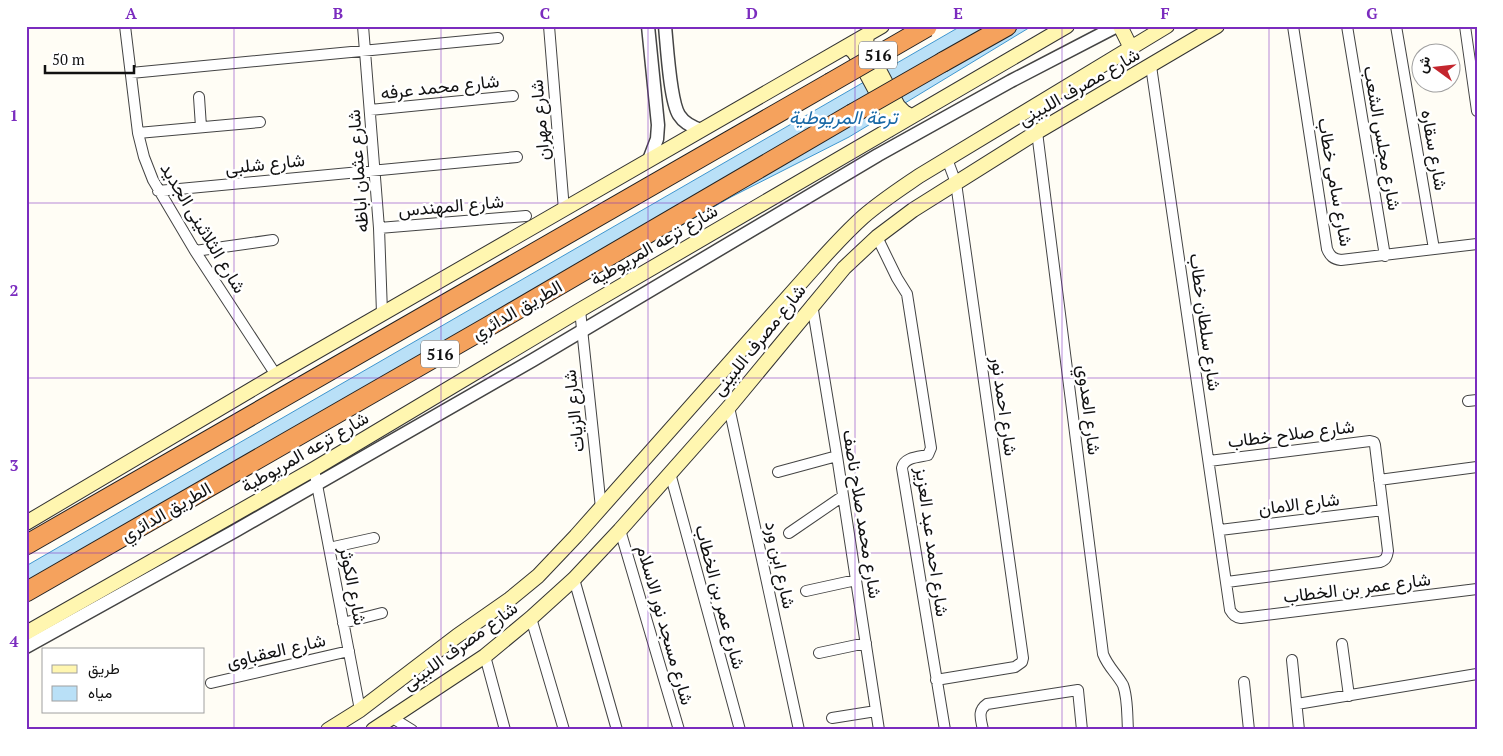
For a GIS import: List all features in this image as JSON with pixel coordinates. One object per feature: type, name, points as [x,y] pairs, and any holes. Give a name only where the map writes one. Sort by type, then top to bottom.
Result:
[{"type":"highway","name":"516","points":[[26,545],[928,26]]},
{"type":"highway","name":"الطريق الدائري","points":[[26,592],[1007,26]]},
{"type":"main road","points":[[26,523],[276,375],[882,26]]},
{"type":"main road","name":"شارع ترعه المريوطية","points":[[29,638],[580,310],[1067,26]]},
{"type":"main road","points":[[1119,26],[1132,48]]},
{"type":"main road","name":"شارع مصرف اللبينى","points":[[328,730],[360,710],[457,636],[510,599],[538,576],[601,508],[844,234],[882,201],[947,159],[1167,26]]},
{"type":"main road","name":"شارع مصرف اللبينى","points":[[373,730],[484,656],[531,618],[574,579],[729,407],[812,304],[844,268],[877,237],[913,210],[1037,132],[1217,26]]},
{"type":"main road","points":[[867,34],[866,43],[868,51],[898,106],[911,116]]},
{"type":"main road","points":[[847,47],[856,54],[886,110],[889,130]]},
{"type":"street","name":"شارع الثلاثينى الجديد","points":[[125,26],[138,133],[144,157],[158,191],[276,375]]},
{"type":"street","name":"شارع عثمان اباظه","points":[[364,26],[379,228],[382,314]]},
{"type":"street","name":"شارع مهران","points":[[549,26],[564,210]]},
{"type":"street","points":[[648,26],[658,117],[658,132],[650,160]]},
{"type":"street","points":[[666,26],[675,108],[683,120],[694,128],[701,130]]},
{"type":"street","points":[[29,638],[317,484],[533,360],[878,156],[1011,81],[1119,26]]},
{"type":"street","name":"شارع سامى خطاب","points":[[1293,26],[1329,255],[1341,260],[1477,244]]},
{"type":"street","name":"شارع مجلس الشعب","points":[[1347,26],[1385,256]]},
{"type":"street","name":"شارع سقاره","points":[[1396,26],[1434,249]]},
{"type":"street","points":[[1465,26],[1477,110]]},
{"type":"street","points":[[131,73],[498,38]]},
{"type":"street","points":[[652,66],[669,62]]},
{"type":"street","name":"شارع سلطان خطاب","points":[[1151,66],[1220,530],[1230,610],[1236,617],[1241,618]]},
{"type":"street","name":"شارع محمد عرفه","points":[[370,110],[513,96]]},
{"type":"street","points":[[199,97],[201,127]]},
{"type":"street","points":[[138,133],[260,122]]},
{"type":"street","name":"شارع العدوي","points":[[1037,132],[1103,654],[1123,686],[1128,730]]},
{"type":"street","name":"شارع شلبى","points":[[158,191],[517,157]]},
{"type":"street","name":"شارع احمد نور","points":[[936,680],[1015,667],[1022,662],[1023,658],[956,183],[947,159]]},
{"type":"street","name":"شارع المهندس","points":[[379,228],[526,216]]},
{"type":"street","name":"شارع احمد عبد العزيز","points":[[877,237],[907,294],[931,448],[928,455],[905,460],[902,468],[945,730]]},
{"type":"street","points":[[195,251],[272,240]]},
{"type":"street","name":"شارع محمد صلاح ناصف","points":[[812,304],[844,496],[879,730]]},
{"type":"street","name":"شارع الزيات","points":[[580,310],[601,508]]},
{"type":"street","name":"شارع ابن ورد","points":[[729,407],[799,730]]},
{"type":"street","name":"شارع صلاح خطاب","points":[[1209,460],[1370,441],[1374,442],[1375,445],[1380,480]]},
{"type":"street","points":[[778,472],[837,456]]},
{"type":"street","points":[[1227,582],[1385,560],[1388,556],[1388,551],[1380,480],[1477,467]]},
{"type":"street","name":"شارع الكوثر","points":[[314,469],[360,710]]},
{"type":"street","name":"شارع عمر بن الخطاب","points":[[670,473],[740,730]]},
{"type":"street","points":[[789,533],[844,496]]},
{"type":"street","name":"شارع الامان","points":[[1220,530],[1383,510]]},
{"type":"street","name":"شارع مسجد نور الاسلام","points":[[620,530],[679,730]]},
{"type":"street","points":[[329,548],[374,538]]},
{"type":"street","points":[[574,579],[618,730]]},
{"type":"street","points":[[806,591],[856,580]]},
{"type":"street","name":"شارع عمر بن الخطاب","points":[[1241,618],[1477,589]]},
{"type":"street","points":[[344,623],[382,613]]},
{"type":"street","points":[[531,618],[564,730]]},
{"type":"street","points":[[818,653],[866,643]]},
{"type":"street","points":[[1342,644],[1349,696]]},
{"type":"street","name":"شارع العقباوى","points":[[211,683],[349,651]]},
{"type":"street","points":[[484,656],[505,730]]},
{"type":"street","points":[[1292,660],[1299,730]]},
{"type":"street","points":[[1297,704],[1477,674]]},
{"type":"street","points":[[1244,682],[1249,730]]},
{"type":"street","points":[[983,730],[980,713],[987,704],[1078,690],[1082,730]]},
{"type":"street","points":[[832,718],[876,711]]},
{"type":"street","points":[[391,717],[412,730]]},
{"type":"water","name":"ترعة المريوطية","points":[[961,26],[1032,26],[849,137],[731,197],[26,600],[26,566]]}]
